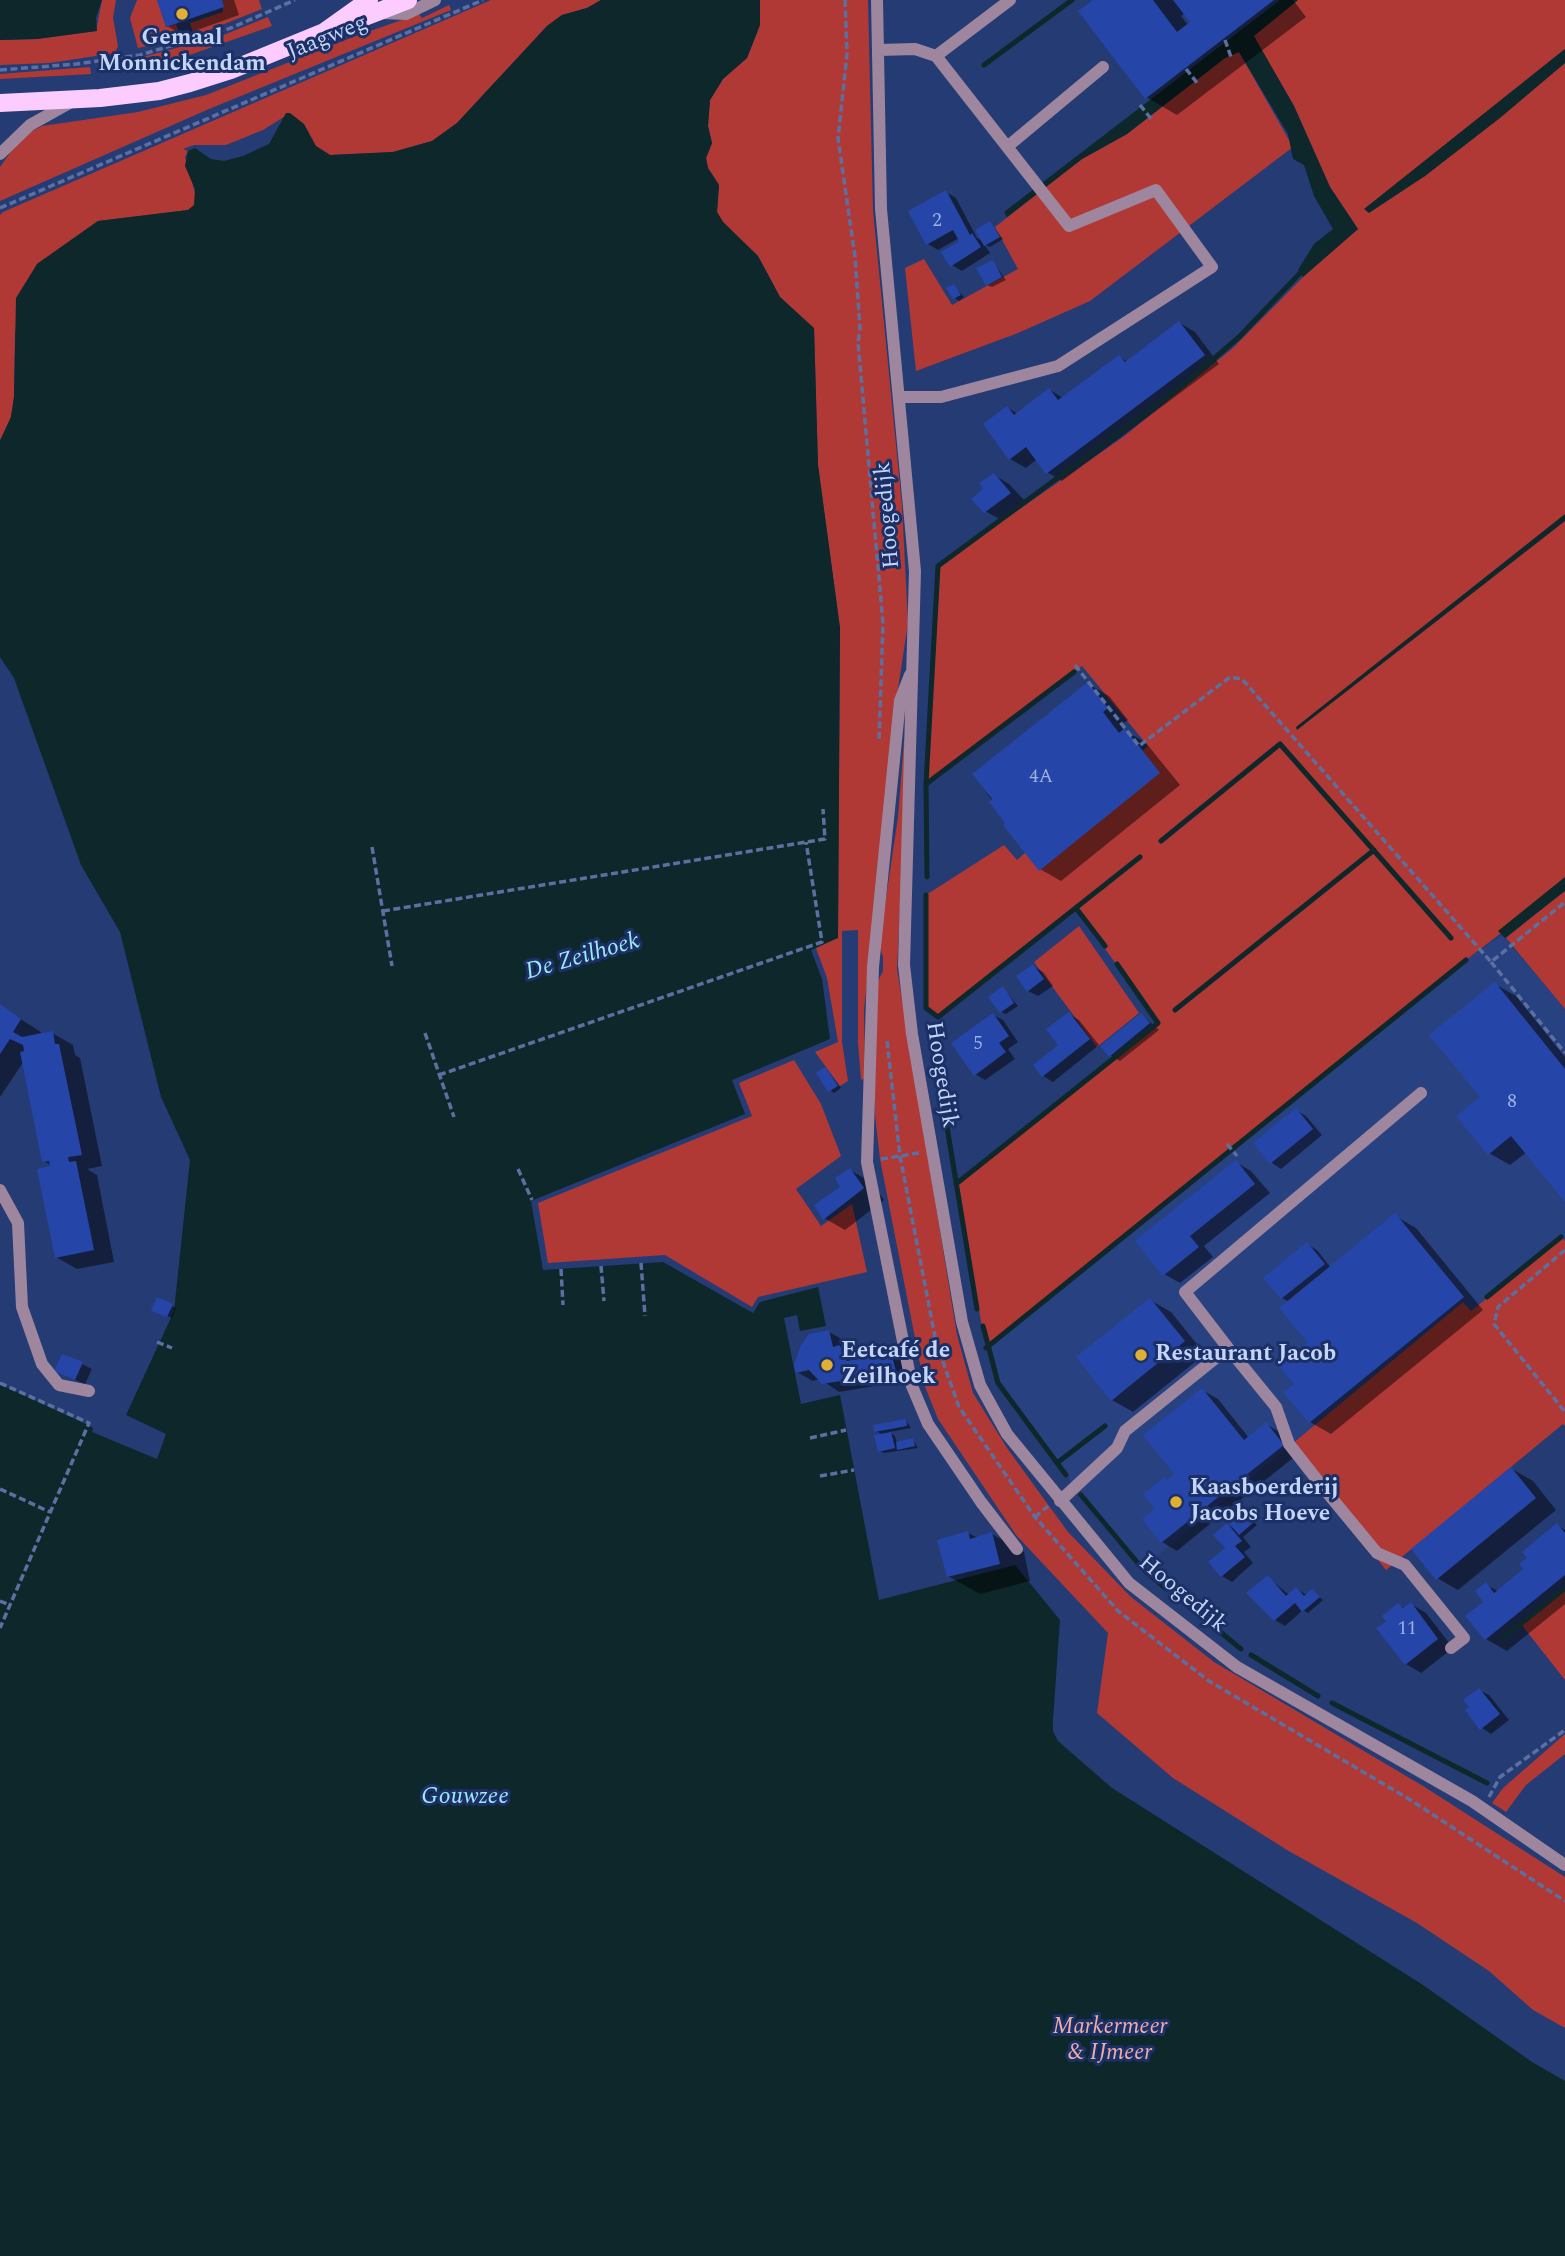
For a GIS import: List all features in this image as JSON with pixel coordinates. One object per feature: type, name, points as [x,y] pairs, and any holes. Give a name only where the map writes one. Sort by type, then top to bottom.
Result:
[{"type":"main road","points":[[375,6],[408,0]]},
{"type":"main road","name":"Jaagweg","points":[[0,103],[76,100],[133,94],[190,83],[231,70],[324,32],[375,6]]},
{"type":"street","name":"Jaagweg","points":[[375,6],[406,14],[435,0]]},
{"type":"street","name":"Hoogedijk","points":[[877,0],[881,209],[915,571],[904,965],[931,1152],[964,1334],[980,1385],[1007,1434],[1129,1583],[1237,1667],[1482,1808],[1565,1865]]},
{"type":"street","points":[[936,56],[1010,0]]},
{"type":"street","points":[[879,50],[915,49],[936,56],[1069,226],[1156,190],[1212,267],[1058,366],[941,397],[899,397]]},
{"type":"street","points":[[1007,147],[1103,67]]},
{"type":"street","points":[[0,154],[30,125],[76,100]]},
{"type":"street","points":[[914,665],[900,701],[874,954],[867,1162],[912,1386],[928,1424],[1017,1549]]},
{"type":"street","points":[[1421,1093],[1185,1292],[1276,1407],[1289,1444],[1325,1490],[1377,1553],[1405,1565],[1464,1638],[1451,1648]]},
{"type":"street","points":[[0,1190],[18,1223],[22,1307],[42,1364],[59,1385],[89,1391]]},
{"type":"street","points":[[1060,1501],[1117,1448],[1125,1431],[1228,1348]]},
{"type":"path","name":"Jaagweg","points":[[0,70],[76,64],[140,55],[231,28],[295,0]]},
{"type":"path","name":"Jaagweg","points":[[0,208],[483,0]]},
{"type":"path","points":[[845,0],[847,54],[838,138],[855,257],[860,328],[858,342],[883,623],[878,745]]},
{"type":"path","points":[[1224,40],[1231,57]]},
{"type":"path","points":[[1186,69],[1198,84]]},
{"type":"path","points":[[1140,105],[1152,120]]},
{"type":"path","points":[[1075,665],[1139,746],[1230,677],[1242,679],[1490,962],[1565,1053]]},
{"type":"path","points":[[383,911],[825,839],[823,809]]},
{"type":"path","points":[[439,1075],[822,942],[806,842]]},
{"type":"path","points":[[372,847],[392,966]]},
{"type":"path","points":[[1490,962],[1565,902]]},
{"type":"path","points":[[425,1033],[454,1117]]},
{"type":"path","points":[[887,1033],[900,1156],[936,1342],[959,1407],[1035,1517],[1118,1611],[1209,1681],[1409,1799],[1565,1901]]},
{"type":"path","points":[[1227,1144],[1237,1156]]},
{"type":"path","points":[[880,1160],[931,1152]]},
{"type":"path","points":[[518,1169],[532,1200]]},
{"type":"path","points":[[1565,1250],[1498,1307],[1494,1324],[1565,1412]]},
{"type":"path","points":[[641,1263],[645,1316]]},
{"type":"path","points":[[601,1266],[604,1301]]},
{"type":"path","points":[[561,1269],[563,1305]]},
{"type":"path","points":[[158,1342],[172,1349]]},
{"type":"path","points":[[0,1383],[89,1423],[0,1628]]},
{"type":"path","points":[[810,1438],[846,1430]]},
{"type":"path","points":[[820,1476],[854,1470]]},
{"type":"path","points":[[0,1489],[50,1512]]},
{"type":"path","points":[[0,1601],[10,1605]]},
{"type":"path","points":[[1482,1808],[1500,1777],[1565,1730]]},
{"type":"shaded area","points":[[102,0],[116,0],[113,18],[118,46],[115,53],[50,63],[0,65],[0,40],[37,39],[96,31]]},
{"type":"shaded area","points":[[137,0],[157,0],[166,27],[176,24],[181,39],[138,48],[130,18]]},
{"type":"shaded area","points":[[222,0],[259,0],[262,9],[194,36],[190,23],[223,12]]},
{"type":"shaded area","points":[[491,0],[601,0],[587,8],[562,15],[547,26],[457,123],[432,141],[393,152],[330,155],[316,146],[290,113],[263,130],[226,145],[194,145],[183,149],[188,151],[185,157],[196,197],[195,205],[188,210],[98,221],[37,264],[15,332],[14,397],[11,417],[0,440],[0,215],[3,212]]},
{"type":"shaded area","points":[[760,0],[868,0],[873,211],[902,506],[908,623],[896,702],[864,1010],[865,1078],[861,1080],[858,1043],[858,930],[842,931],[842,1042],[848,1081],[840,1086],[815,1052],[838,1042],[827,978],[816,948],[838,937],[840,628],[818,465],[814,329],[780,297],[758,256],[723,222],[717,212],[719,185],[708,168],[706,158],[712,143],[708,126],[710,100],[723,79],[747,58],[760,25]]},
{"type":"shaded area","points":[[1298,0],[1565,0],[1565,49],[1365,209],[1425,176],[1565,63],[1565,884],[1466,960],[986,1348],[956,1184],[1158,1023],[1076,908],[938,1017],[926,1008],[926,895],[1004,845],[1017,860],[1148,746],[1082,666],[926,784],[938,566],[1123,437],[1233,348],[1303,277],[1358,229],[1330,187],[1294,106],[1253,36]]},
{"type":"shaded area","points":[[449,5],[451,10],[209,109],[0,201],[0,167],[12,150],[32,131],[42,126],[138,112],[206,95],[353,37],[419,14],[422,18]]},
{"type":"shaded area","points":[[268,17],[272,26],[181,58],[137,67],[135,59],[221,36]]},
{"type":"shaded area","points":[[1239,52],[1293,147],[1090,301],[1018,333],[916,371],[905,268],[924,259],[952,305],[1018,269],[995,227],[1082,159],[1127,134],[1225,58]]},
{"type":"shaded area","points":[[90,67],[91,74],[0,79],[0,74]]},
{"type":"shaded area","points":[[908,736],[897,969],[957,1335],[973,1393],[1007,1448],[1068,1532],[1131,1597],[1214,1662],[1423,1786],[1565,1877],[1565,2028],[1533,2010],[1489,1971],[1417,1923],[1287,1850],[1173,1778],[1097,1713],[1108,1633],[1016,1535],[938,1419],[924,1384],[880,1159],[875,1115],[875,987],[883,971],[883,957],[879,945],[898,817],[904,740]]},
{"type":"shaded area","points":[[1565,890],[1565,1009],[1506,938]]},
{"type":"shaded area","points":[[1079,926],[1139,1013],[1097,1047],[1034,962]]},
{"type":"shaded area","points":[[1502,935],[1565,1009],[1565,1241],[1561,1237],[1470,1311],[1462,1302],[1142,1568],[1081,1495],[998,1383],[986,1348],[1466,960]]},
{"type":"shaded area","points":[[794,1060],[821,1104],[841,1156],[796,1189],[821,1226],[852,1204],[867,1272],[758,1297],[752,1307],[665,1255],[548,1263],[538,1203],[752,1116],[739,1083]]},
{"type":"shaded area","points":[[1561,1237],[1565,1241],[1565,1426],[1563,1424],[1386,1570],[1287,1448],[1463,1302],[1471,1311]]},
{"type":"shaded area","points":[[1565,1589],[1565,1680],[1521,1624]]},
{"type":"shaded area","points":[[1565,1734],[1565,1754],[1526,1785],[1506,1812],[1492,1803],[1503,1788]]},
{"type":"water","points":[[0,0],[102,0],[96,18],[97,31],[37,39],[0,40]]},
{"type":"water","name":"Gouwzee","points":[[601,0],[760,0],[760,25],[747,58],[723,79],[710,100],[708,126],[712,143],[706,158],[708,168],[719,185],[717,212],[723,222],[758,256],[780,297],[814,328],[818,465],[840,628],[838,938],[811,950],[822,979],[830,1039],[732,1080],[745,1114],[531,1201],[543,1270],[663,1262],[753,1313],[760,1302],[818,1287],[826,1326],[800,1331],[797,1315],[784,1318],[801,1404],[840,1395],[879,1600],[1015,1565],[1060,1620],[1053,1720],[1053,1731],[1058,1741],[1112,1788],[1423,1985],[1532,2062],[1565,2081],[1565,2256],[0,2256],[0,1384],[88,1425],[93,1428],[92,1432],[157,1459],[166,1434],[126,1415],[174,1311],[190,1160],[161,1097],[120,932],[81,865],[14,678],[0,657],[0,441],[11,417],[14,397],[16,298],[37,264],[98,221],[188,210],[194,205],[195,189],[185,166],[188,151],[195,148],[211,159],[224,161],[243,156],[269,144],[286,113],[304,124],[316,146],[330,155],[393,152],[432,141],[457,123],[547,26],[562,15],[587,8]]},
{"type":"water","points":[[1280,0],[1298,0],[1254,36],[1294,106],[1330,187],[1358,229],[1303,277],[1298,270],[1314,244],[1333,229],[1314,196],[1304,165],[1293,159],[1288,134],[1239,52],[1225,58],[1127,134],[1082,159],[1007,217],[1004,212]]},
{"type":"water","points":[[1565,49],[1565,63],[1500,118],[1425,176],[1369,213],[1364,209]]},
{"type":"water","points":[[1565,514],[1565,521],[1297,730],[1296,727]]},
{"type":"water","points":[[1565,877],[1565,891],[1505,938],[1498,931]]},
{"type":"building","name":"Gemaal Monnickendam","points":[[157,0],[222,0],[224,7],[166,27]]},
{"type":"building","points":[[1093,0],[1153,0],[1177,32],[1190,22],[1173,0],[1274,0],[1145,99],[1078,11]]},
{"type":"building","points":[[946,190],[970,235],[972,233],[981,247],[950,267],[941,252],[959,241],[953,230],[926,245],[908,211]]},
{"type":"building","points":[[990,221],[1000,237],[984,246],[975,230]]},
{"type":"building","points":[[993,260],[1002,277],[986,286],[976,268]]},
{"type":"building","points":[[954,284],[961,295],[953,299],[946,288]]},
{"type":"building","points":[[1179,321],[1205,355],[1046,474],[1026,447],[1009,460],[983,424],[1007,406],[1014,415],[1049,388],[1058,400],[1119,355],[1125,362]]},
{"type":"building","points":[[994,473],[1011,493],[984,513],[971,499],[983,489],[979,483]]},
{"type":"building","points":[[1088,682],[1108,708],[1103,712],[1119,733],[1125,728],[1160,773],[1039,871],[1003,825],[1005,823],[989,802],[992,799],[972,774]]},
{"type":"building","points":[[1033,964],[1044,979],[1027,992],[1016,976]]},
{"type":"building","points":[[1495,982],[1565,1069],[1565,1202],[1511,1136],[1488,1155],[1456,1116],[1480,1097],[1429,1035]]},
{"type":"building","points":[[1003,986],[1014,1003],[1000,1013],[988,997]]},
{"type":"building","points":[[0,1004],[21,1019],[13,1032],[22,1037],[53,1031],[55,1044],[59,1044],[82,1155],[68,1157],[69,1162],[76,1161],[94,1250],[55,1258],[37,1169],[50,1166],[49,1161],[42,1162],[20,1052],[24,1051],[23,1045],[10,1039],[0,1054]]},
{"type":"building","points":[[1069,1012],[1090,1039],[1042,1077],[1033,1065],[1058,1045],[1046,1029]]},
{"type":"building","points":[[993,1013],[1009,1036],[999,1043],[1006,1052],[974,1076],[951,1043]]},
{"type":"building","points":[[1141,1013],[1150,1023],[1109,1057],[1100,1046]]},
{"type":"building","points":[[825,1067],[838,1086],[828,1092],[816,1073]]},
{"type":"building","points":[[1296,1108],[1313,1129],[1270,1164],[1253,1143]]},
{"type":"building","points":[[1236,1160],[1255,1184],[1190,1236],[1199,1247],[1163,1276],[1135,1241]]},
{"type":"building","points":[[850,1168],[864,1188],[823,1220],[814,1205],[840,1187],[835,1178]]},
{"type":"building","points":[[1395,1213],[1464,1297],[1309,1423],[1283,1392],[1294,1384],[1279,1366],[1308,1343],[1279,1308]]},
{"type":"building","points":[[1307,1242],[1325,1264],[1281,1299],[1263,1278]]},
{"type":"building","points":[[157,1297],[173,1304],[167,1317],[151,1311]]},
{"type":"building","points":[[1150,1298],[1185,1341],[1111,1401],[1076,1357]]},
{"type":"building","points":[[829,1330],[833,1347],[839,1345],[845,1352],[841,1355],[847,1361],[891,1352],[896,1372],[822,1384],[809,1370],[796,1373],[794,1365],[801,1345],[809,1334]]},
{"type":"building","points":[[62,1354],[83,1362],[75,1380],[54,1371]]},
{"type":"building","points":[[1202,1388],[1244,1440],[1266,1422],[1284,1445],[1202,1510],[1201,1507],[1194,1513],[1196,1515],[1161,1543],[1142,1519],[1155,1509],[1143,1494],[1165,1477],[1168,1480],[1174,1474],[1143,1435]]},
{"type":"building","points":[[906,1419],[907,1426],[874,1432],[873,1425]]},
{"type":"building","points":[[891,1432],[895,1448],[878,1452],[874,1435]]},
{"type":"building","points":[[913,1438],[915,1446],[897,1450],[896,1442]]},
{"type":"building","points":[[1511,1467],[1536,1498],[1436,1580],[1411,1549]]},
{"type":"building","points":[[1241,1507],[1254,1522],[1239,1535],[1226,1520]]},
{"type":"building","points":[[1227,1523],[1242,1541],[1235,1546],[1245,1557],[1221,1577],[1208,1562],[1225,1548],[1213,1535]]},
{"type":"building","points":[[1557,1523],[1565,1533],[1565,1575],[1485,1640],[1465,1616],[1483,1602],[1475,1591],[1486,1582],[1494,1593],[1523,1569],[1519,1564],[1527,1558],[1522,1552]]},
{"type":"building","points":[[968,1531],[970,1539],[992,1532],[1000,1564],[947,1577],[937,1540]]},
{"type":"building","points":[[1268,1575],[1286,1596],[1296,1587],[1304,1596],[1312,1589],[1320,1597],[1302,1612],[1295,1603],[1274,1621],[1246,1593]]},
{"type":"building","points":[[1411,1602],[1438,1639],[1405,1665],[1376,1628],[1386,1622],[1382,1616],[1398,1603],[1403,1608]]},
{"type":"building","points":[[1479,1688],[1500,1714],[1480,1730],[1465,1710],[1469,1707],[1463,1700]]},
{"type":"waterway","points":[[984,65],[1072,0]]},
{"type":"waterway","points":[[927,877],[926,784],[938,566],[1181,387],[1239,337],[1303,270]]},
{"type":"waterway","points":[[926,784],[1074,672]]},
{"type":"waterway","points":[[1161,841],[1280,744],[1451,938]]},
{"type":"waterway","points":[[1175,1010],[1374,850]]},
{"type":"waterway","points":[[926,895],[926,1008],[938,1017],[1140,857]]},
{"type":"waterway","points":[[1076,908],[1105,946]]},
{"type":"waterway","points":[[986,1348],[1466,960]]},
{"type":"waterway","points":[[956,1184],[1158,1023],[1117,964]]},
{"type":"waterway","points":[[946,1121],[977,1309]]},
{"type":"waterway","points":[[1487,1297],[1561,1237]]},
{"type":"waterway","points":[[983,1326],[998,1383],[1066,1475]]},
{"type":"waterway","points":[[1057,1463],[1105,1426]]},
{"type":"waterway","points":[[1081,1495],[1142,1568],[1165,1588]]},
{"type":"waterway","points":[[1503,1638],[1565,1588]]},
{"type":"waterway","points":[[1174,1594],[1241,1649]]},
{"type":"waterway","points":[[1251,1655],[1318,1696]]},
{"type":"waterway","points":[[1332,1703],[1487,1783]]},
{"type":"place","name":"Gemaal Monnickendam","points":[[182,14]]},
{"type":"place","name":"Restaurant Jacob","points":[[1141,1355]]},
{"type":"place","name":"Eetcafé de Zeilhoek","points":[[827,1365]]},
{"type":"place","name":"Kaasboerderij Jacobs Hoeve","points":[[1176,1502]]},
{"type":"water label","name":"De Zeilhoek","points":[[583,958]]},
{"type":"park label","name":"Markermeer & IJmeer","points":[[1110,2041]]}]
